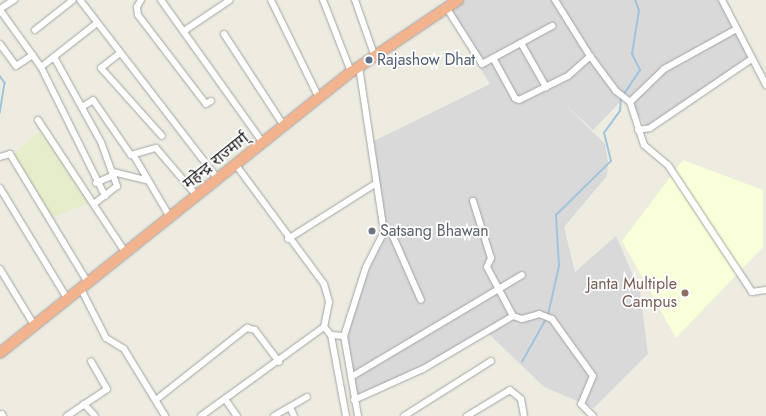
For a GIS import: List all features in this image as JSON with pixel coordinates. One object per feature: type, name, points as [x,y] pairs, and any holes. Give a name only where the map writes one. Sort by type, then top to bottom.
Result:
[{"type":"highway","name":"महेन्द्र राज्मार्ग्","points":[[0,353],[83,284],[197,196],[355,70],[458,0]]},
{"type":"street","points":[[14,0],[0,10],[41,67],[96,183],[105,196]]},
{"type":"street","points":[[35,30],[73,0]]},
{"type":"street","points":[[80,0],[218,179]]},
{"type":"street","points":[[141,0],[137,7],[138,15],[206,104],[211,101]]},
{"type":"street","points":[[161,0],[263,143]]},
{"type":"street","points":[[184,31],[230,0]]},
{"type":"street","points":[[271,0],[319,98]]},
{"type":"street","points":[[323,0],[355,70],[384,232],[366,267],[344,336],[358,416]]},
{"type":"street","points":[[355,0],[375,57]]},
{"type":"street","points":[[555,0],[590,56],[619,93],[628,100],[644,145],[668,165],[752,292],[766,290]]},
{"type":"street","points":[[722,0],[750,60],[766,85]]},
{"type":"street","points":[[446,7],[480,64],[552,26]]},
{"type":"street","points":[[41,67],[98,23]]},
{"type":"street","points":[[628,100],[664,69],[735,30]]},
{"type":"street","points":[[224,34],[284,126]]},
{"type":"street","points":[[521,43],[546,87]]},
{"type":"street","points":[[0,44],[16,66],[33,55]]},
{"type":"street","points":[[120,53],[101,68],[162,136]]},
{"type":"street","points":[[54,56],[82,107],[114,173],[117,186],[96,203]]},
{"type":"street","points":[[493,58],[516,99],[568,76],[590,56]]},
{"type":"street","points":[[638,130],[650,128],[750,60]]},
{"type":"street","points":[[82,107],[93,100],[134,156],[170,217]]},
{"type":"street","points":[[38,120],[90,200],[96,203],[125,252]]},
{"type":"street","points":[[134,156],[156,148],[197,196]]},
{"type":"street","points":[[0,157],[10,154],[83,284],[106,338],[124,349],[157,399],[165,416]]},
{"type":"street","points":[[201,416],[279,362],[310,334],[324,327],[330,302],[324,284],[288,239],[236,165]]},
{"type":"street","points":[[96,183],[114,173],[148,181]]},
{"type":"street","points":[[288,239],[375,184]]},
{"type":"street","points":[[0,188],[67,298]]},
{"type":"street","points":[[473,201],[491,258],[487,267],[500,288],[513,316],[522,319],[539,314],[552,318],[593,376],[581,404],[593,416]]},
{"type":"street","points":[[391,232],[421,300]]},
{"type":"street","points":[[0,269],[34,325]]},
{"type":"street","points":[[351,377],[522,275]]},
{"type":"street","points":[[354,400],[423,369],[513,316]]},
{"type":"street","points":[[324,327],[331,335],[346,416]]},
{"type":"street","points":[[157,399],[247,328],[255,330],[279,362]]},
{"type":"street","points":[[331,335],[344,336]]},
{"type":"street","points":[[67,416],[107,389],[90,361]]},
{"type":"street","points":[[404,416],[491,361]]},
{"type":"street","points":[[467,416],[510,390],[521,399],[524,416]]},
{"type":"street","points":[[274,416],[307,397]]},
{"type":"street","points":[[225,399],[238,416]]},
{"type":"street","points":[[84,404],[95,416]]},
{"type":"street","points":[[290,407],[294,416]]},
{"type":"shaded area","points":[[463,0],[722,0],[750,60],[647,128],[625,97],[593,130],[562,102],[605,144],[608,161],[607,176],[564,227],[575,272],[616,236],[640,291],[648,354],[594,408],[544,387],[489,334],[351,402],[347,334],[359,293],[384,237],[374,141],[490,84],[445,10]]},
{"type":"shaded area","points":[[43,128],[89,203],[49,219],[13,155]]},
{"type":"shaded area","name":"Janta Multiple Campus","points":[[683,160],[763,190],[763,247],[676,338],[622,241]]},
{"type":"waterway","points":[[624,94],[640,70],[632,54],[639,11],[635,0]]},
{"type":"waterway","points":[[0,76],[5,83],[0,113]]},
{"type":"waterway","points":[[548,315],[559,266],[556,215],[611,161],[604,133],[620,111],[621,97]]},
{"type":"waterway","points":[[522,362],[546,319]]},
{"type":"place","name":"Rajashow Dhat","points":[[369,60]]},
{"type":"place","name":"Satsang Bhawan","points":[[372,231]]},
{"type":"place","name":"Janta Multiple Campus","points":[[685,293]]}]
